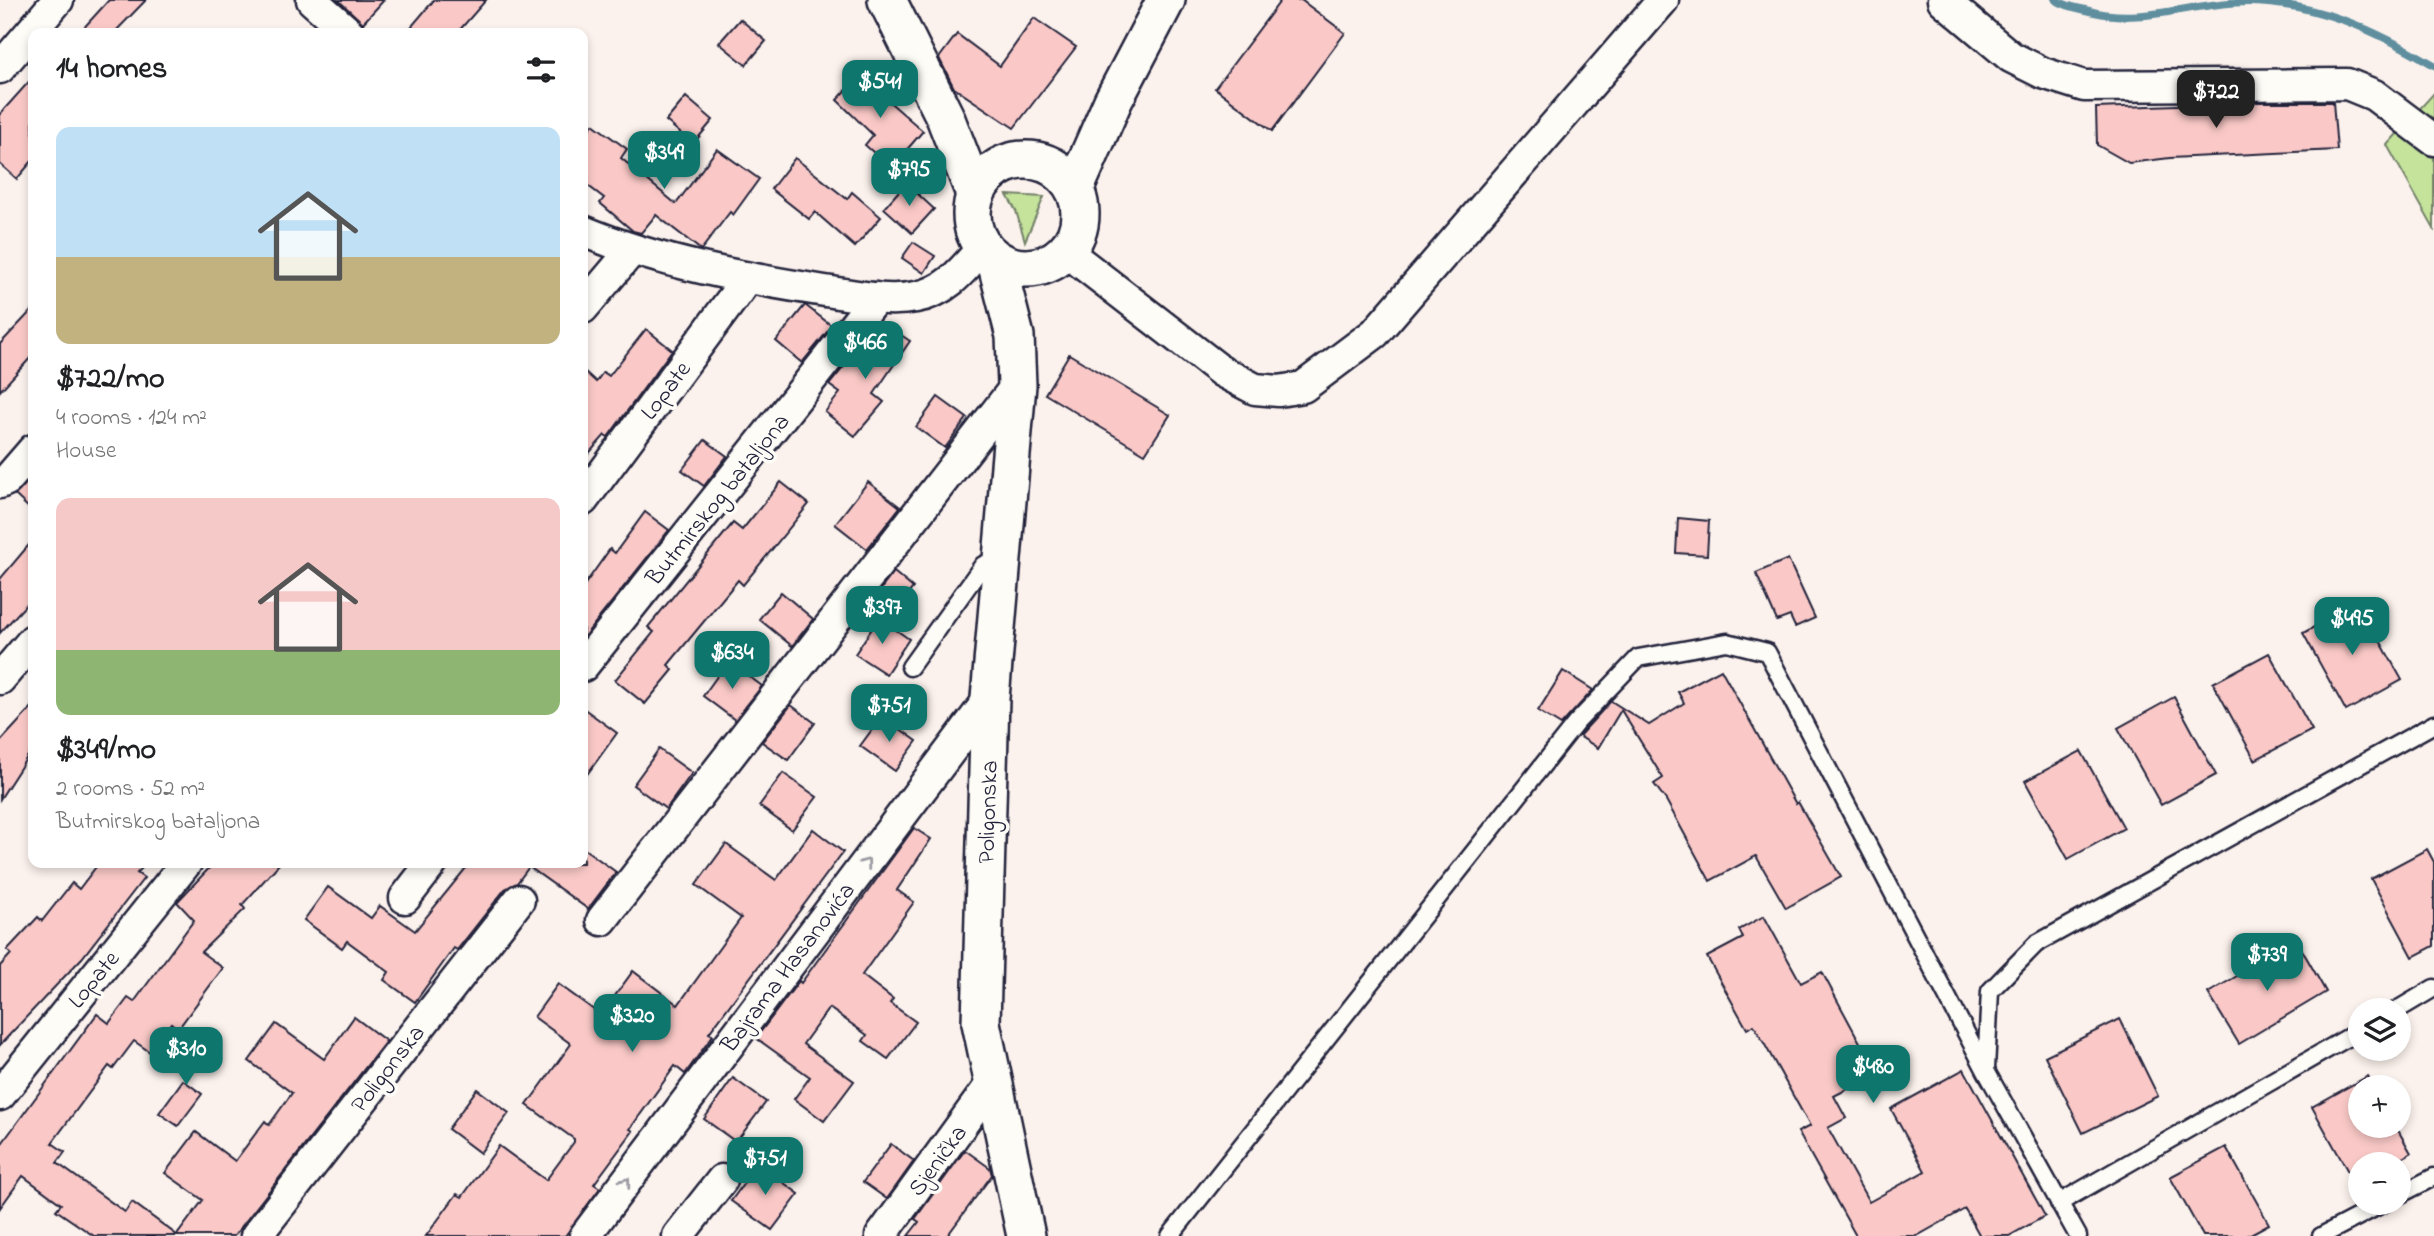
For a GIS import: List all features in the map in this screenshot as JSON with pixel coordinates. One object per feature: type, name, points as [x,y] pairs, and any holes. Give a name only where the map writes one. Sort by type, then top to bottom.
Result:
[{"type":"street","points":[[34,28],[58,0]]},
{"type":"street","points":[[312,0],[343,28]]},
{"type":"street","points":[[887,0],[945,117],[975,194]]},
{"type":"street","points":[[1075,188],[1113,101],[1166,0]]},
{"type":"street","points":[[1067,251],[1221,371],[1255,389],[1279,391],[1303,387],[1375,334],[1663,0]]},
{"type":"street","points":[[1944,0],[2011,57],[2043,73],[2084,86],[2347,84],[2374,95],[2434,140]]},
{"type":"street","points":[[0,68],[28,35]]},
{"type":"street","points":[[945,117],[1027,162],[1057,169],[1075,188],[1081,216],[1077,235],[1067,251],[1051,263],[1033,269],[1014,268],[989,254],[974,231],[971,212],[975,194],[985,178],[1027,162],[1113,101]]},
{"type":"street","points":[[588,233],[632,250],[747,279],[876,298],[915,298],[939,290],[989,254]]},
{"type":"street","points":[[588,302],[632,250]]},
{"type":"street","name":"Poligonska","points":[[989,254],[1015,336],[1017,385],[990,698],[981,1023],[1026,1236]]},
{"type":"street","name":"Poligonska","points":[[1015,336],[1033,269]]},
{"type":"street","name":"Lopate","points":[[588,493],[747,279]]},
{"type":"street","name":"Butmirskog bataljona","points":[[588,660],[876,298]]},
{"type":"street","points":[[602,920],[1017,385]]},
{"type":"street","points":[[0,483],[7,480],[28,456]]},
{"type":"street","points":[[0,679],[28,646]]},
{"type":"street","name":"Bajrama Hasanovića","points":[[585,1236],[990,698]]},
{"type":"street","name":"Lopate","points":[[0,1095],[182,868]]},
{"type":"street","points":[[405,898],[428,868]]},
{"type":"street","name":"Poligonska","points":[[256,1236],[519,900]]},
{"type":"street","name":"Sjenička","points":[[881,1236],[992,1083]]},
{"type":"street","points":[[678,1236],[722,1180]]},
{"type":"lane","points":[[910,667],[983,565],[1002,557]]},
{"type":"lane","points":[[1170,1236],[1576,723],[1638,658],[1727,642],[1767,652],[1986,1071],[2078,1236]]},
{"type":"lane","points":[[1986,1071],[1990,991],[2036,944],[2434,723]]},
{"type":"lane","points":[[2411,1002],[2434,988]]},
{"type":"lane","points":[[2059,1203],[2348,1037]]},
{"type":"lane","points":[[2411,1189],[2434,1177]]},
{"type":"lane","points":[[2321,1236],[2361,1215]]},
{"type":"green space","points":[[2434,93],[2434,229],[2387,145]]},
{"type":"green space","points":[[1007,195],[1044,197],[1025,241],[1016,211]]},
{"type":"building","points":[[109,0],[146,0],[119,28],[84,28]]},
{"type":"building","points":[[338,0],[384,0],[363,23]]},
{"type":"building","points":[[434,0],[486,0],[461,28],[410,28]]},
{"type":"building","points":[[1281,0],[1301,0],[1345,33],[1272,131],[1215,88]]},
{"type":"building","points":[[1034,18],[1076,47],[1014,128],[954,88],[939,58],[957,34],[1000,66]]},
{"type":"building","points":[[740,19],[766,41],[746,65],[719,43]]},
{"type":"building","points":[[864,72],[888,95],[885,98],[923,131],[891,168],[865,145],[873,135],[837,100]]},
{"type":"building","points":[[28,83],[28,166],[17,179],[0,164],[0,114]]},
{"type":"building","points":[[686,97],[713,120],[693,144],[666,121]]},
{"type":"building","points":[[2333,102],[2337,150],[2170,158],[2129,163],[2097,145],[2096,108]]},
{"type":"building","points":[[593,124],[627,149],[621,158],[676,204],[717,149],[759,179],[733,215],[730,212],[701,250],[656,215],[641,233],[633,231],[600,203],[604,198],[588,186],[588,131]]},
{"type":"building","points":[[795,158],[847,199],[852,192],[881,217],[855,247],[815,212],[809,219],[771,189]]},
{"type":"building","points":[[906,183],[934,209],[912,233],[884,208]]},
{"type":"building","points":[[913,242],[935,256],[924,273],[902,258]]},
{"type":"building","points":[[805,305],[832,326],[802,363],[776,341]]},
{"type":"building","points":[[28,314],[28,360],[0,391],[0,344]]},
{"type":"building","points":[[886,325],[910,341],[874,394],[884,402],[855,436],[825,412],[840,393],[829,385],[859,348],[866,354]]},
{"type":"building","points":[[646,329],[672,350],[608,437],[605,435],[588,454],[588,375],[596,382],[603,372],[609,376]]},
{"type":"building","points":[[1069,354],[1170,415],[1145,454],[1045,394]]},
{"type":"building","points":[[938,397],[967,418],[945,448],[916,427]]},
{"type":"building","points":[[705,440],[727,456],[704,486],[682,470]]},
{"type":"building","points":[[28,481],[28,507],[15,495]]},
{"type":"building","points":[[781,482],[809,504],[743,585],[738,580],[668,665],[673,670],[645,704],[615,680],[654,632],[648,627],[733,523],[742,530]]},
{"type":"building","points":[[868,482],[900,507],[867,549],[835,524]]},
{"type":"building","points":[[645,512],[669,530],[588,632],[588,580],[610,549],[615,553]]},
{"type":"building","points":[[1678,518],[1709,521],[1707,555],[1676,553]]},
{"type":"building","points":[[28,546],[28,602],[0,633],[0,579]]},
{"type":"building","points":[[1788,559],[1815,618],[1795,627],[1790,616],[1777,621],[1756,573]]},
{"type":"building","points":[[894,572],[913,588],[889,617],[871,602]]},
{"type":"building","points":[[781,592],[813,619],[792,646],[759,619]]},
{"type":"building","points":[[2359,603],[2402,680],[2346,711],[2303,633]]},
{"type":"building","points":[[879,618],[909,639],[886,674],[855,654]]},
{"type":"building","points":[[2269,653],[2312,730],[2255,760],[2213,683]]},
{"type":"building","points":[[728,661],[762,686],[735,720],[703,696]]},
{"type":"building","points":[[1721,669],[1796,804],[1798,802],[1841,877],[1786,908],[1756,856],[1710,881],[1666,800],[1654,784],[1663,778],[1621,710],[1598,748],[1579,736],[1611,701],[1649,725],[1684,703],[1678,692]]},
{"type":"building","points":[[1563,671],[1593,690],[1561,725],[1538,711]]},
{"type":"building","points":[[2174,697],[2216,775],[2161,805],[2118,728]]},
{"type":"building","points":[[791,705],[815,723],[788,760],[762,742]]},
{"type":"building","points":[[28,711],[28,756],[0,799],[0,742]]},
{"type":"building","points":[[588,712],[617,733],[588,773]]},
{"type":"building","points":[[882,716],[917,741],[895,771],[860,746]]},
{"type":"building","points":[[659,749],[692,773],[666,809],[633,785]]},
{"type":"building","points":[[2081,751],[2124,828],[2068,859],[2025,781]]},
{"type":"building","points":[[783,773],[817,797],[792,830],[759,806]]},
{"type":"building","points":[[914,828],[931,839],[897,890],[914,902],[862,975],[893,999],[890,1003],[916,1022],[888,1059],[863,1041],[867,1035],[829,1008],[803,1044],[854,1081],[824,1121],[794,1099],[810,1077],[756,1038],[799,981],[801,983]]},
{"type":"building","points":[[813,829],[843,852],[709,1033],[713,1035],[685,1074],[675,1066],[630,1129],[633,1131],[594,1184],[600,1188],[565,1236],[426,1236],[457,1194],[462,1197],[499,1146],[546,1180],[574,1142],[574,1139],[527,1105],[571,1044],[534,1017],[558,984],[601,1015],[633,971],[678,1005],[741,918],[696,885],[726,844],[776,880]]},
{"type":"building","points":[[2427,849],[2434,862],[2434,946],[2413,957],[2371,879]]},
{"type":"building","points":[[588,852],[616,872],[588,909],[530,868],[588,868]]},
{"type":"building","points":[[95,868],[142,868],[137,873],[144,878],[82,958],[0,1045],[0,966],[11,954],[7,950],[38,917],[42,921],[72,883],[79,889]]},
{"type":"building","points":[[209,868],[275,868],[242,905],[245,909],[201,952],[223,968],[178,1029],[171,1023],[150,1052],[134,1041],[113,1069],[109,1066],[52,1143],[65,1152],[57,1163],[125,1212],[132,1202],[177,1235],[203,1200],[165,1173],[196,1132],[235,1161],[265,1121],[269,1125],[292,1093],[249,1061],[276,1024],[324,1059],[354,1017],[386,1041],[234,1236],[94,1236],[56,1210],[61,1204],[23,1176],[0,1208],[0,1146],[97,1014],[109,1023],[128,998],[134,1002],[194,920],[177,902]]},
{"type":"building","points":[[466,868],[528,868],[517,883],[505,889],[457,950],[454,948],[415,1002],[384,980],[389,972],[347,941],[342,948],[304,920],[328,887],[371,918],[380,906],[415,931]]},
{"type":"building","points":[[1764,916],[1801,983],[1822,972],[1877,1074],[1834,1096],[1846,1118],[1828,1128],[1869,1202],[1925,1171],[1891,1109],[1964,1069],[2045,1216],[2009,1236],[1980,1236],[1965,1209],[1917,1236],[1856,1236],[1798,1132],[1810,1126],[1754,1025],[1747,1029],[1707,957],[1743,938],[1739,930]]},
{"type":"building","points":[[2297,941],[2326,992],[2239,1044],[2208,993]]},
{"type":"building","points":[[2120,1019],[2158,1096],[2083,1133],[2045,1056]]},
{"type":"building","points":[[733,1078],[766,1102],[736,1142],[704,1119]]},
{"type":"building","points":[[183,1080],[202,1094],[178,1126],[159,1113]]},
{"type":"building","points":[[2348,1087],[2348,1138],[2402,1138],[2410,1152],[2348,1152],[2348,1172],[2312,1107]]},
{"type":"building","points":[[477,1089],[509,1113],[480,1153],[448,1129]]},
{"type":"building","points":[[891,1144],[914,1161],[887,1199],[863,1182]]},
{"type":"building","points":[[2226,1147],[2269,1224],[2247,1236],[2203,1236],[2170,1177]]},
{"type":"building","points":[[965,1150],[990,1168],[992,1175],[947,1236],[908,1236],[919,1222],[915,1219]]},
{"type":"building","points":[[758,1164],[799,1194],[772,1230],[731,1201]]},
{"type":"waterway","points":[[2056,0],[2078,8],[2127,16],[2229,3],[2250,2],[2299,7],[2369,30],[2434,65]]}]
